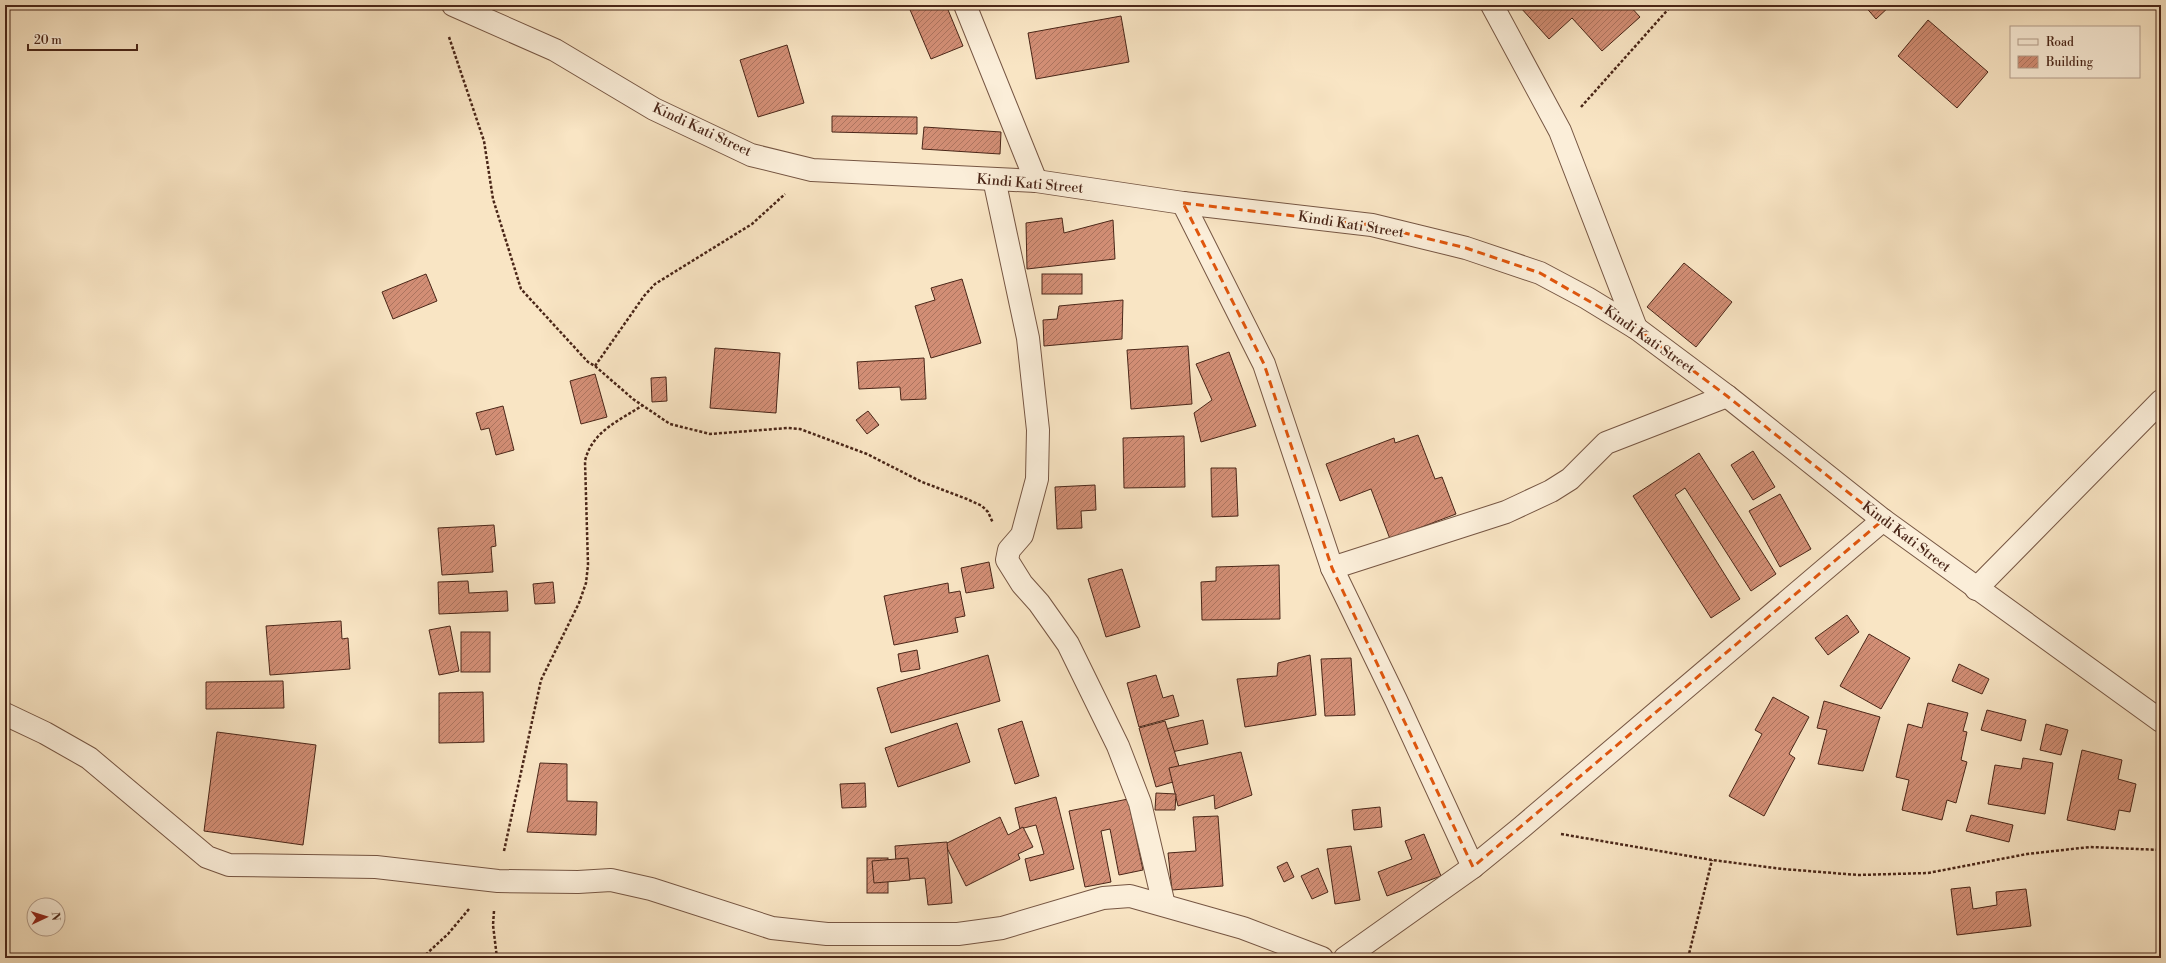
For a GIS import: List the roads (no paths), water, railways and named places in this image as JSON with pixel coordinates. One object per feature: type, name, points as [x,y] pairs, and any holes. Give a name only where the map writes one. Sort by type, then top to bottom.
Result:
[{"type":"street","name":"Kindi Kati Street","points":[[453,5],[555,50],[654,109],[751,155],[812,170],[1036,181],[1183,203],[1372,225],[1466,248],[1540,273],[1636,328],[1727,396],[1883,520],[1976,589],[2161,721]]},
{"type":"street","points":[[965,5],[1036,181]]},
{"type":"street","points":[[1492,5],[1560,131],[1636,328]]},
{"type":"street","points":[[994,179],[1028,338],[1038,430],[1037,479],[1029,513],[1022,535],[1007,555],[1012,569],[1018,579],[1068,644],[1118,746],[1140,803],[1164,906]]},
{"type":"street","points":[[1183,203],[1264,364],[1332,568],[1399,707],[1473,867]]},
{"type":"street","points":[[1332,568],[1506,512],[1551,491],[1570,479],[1606,442],[1727,396]]},
{"type":"street","points":[[1976,589],[2161,401]]},
{"type":"street","points":[[1345,958],[1473,867],[1883,520]]},
{"type":"street","points":[[5,714],[45,733],[89,758],[207,857],[229,865],[376,867],[497,884],[611,880],[651,889],[772,928],[827,934],[958,934],[1002,928],[1103,898],[1130,896],[1243,928],[1322,958]]}]
